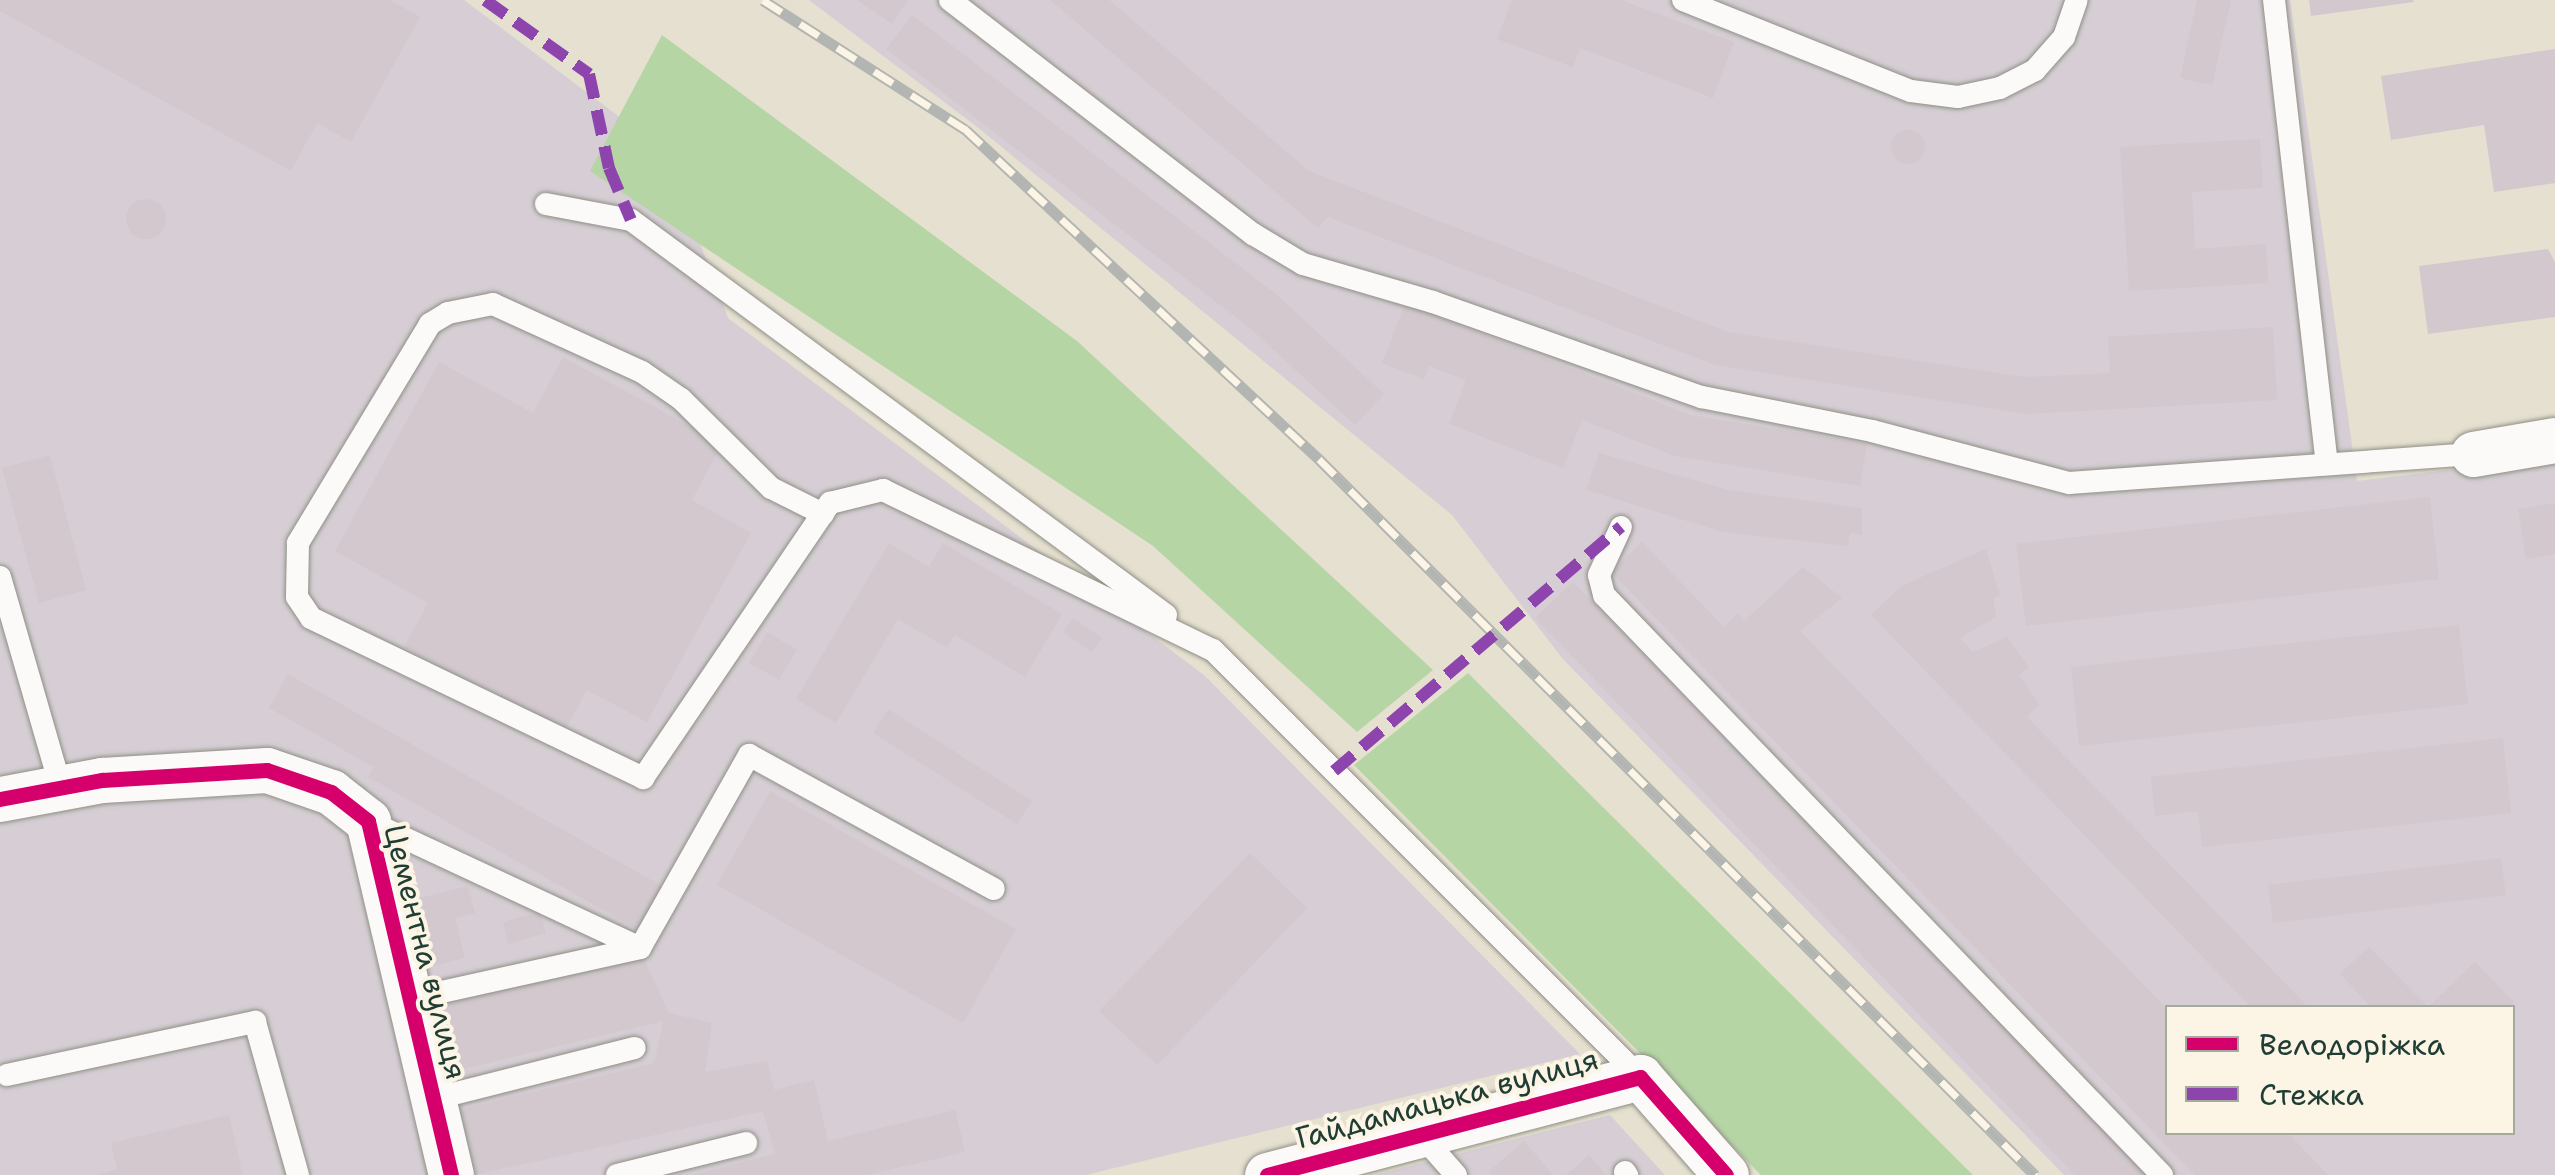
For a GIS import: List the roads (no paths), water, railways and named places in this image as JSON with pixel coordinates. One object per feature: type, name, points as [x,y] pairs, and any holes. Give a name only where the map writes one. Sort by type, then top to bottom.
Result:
[{"type":"street","points":[[2472,454],[2555,440]]},
{"type":"street","name":"Цементна вулиця","points":[[0,799],[61,788],[267,770],[331,792],[368,821],[450,1175]]},
{"type":"street","points":[[1640,1077],[1726,1175]]},
{"type":"street","name":"Гайдамацька вулиця","points":[[1267,1175],[1640,1077]]},
{"type":"lane","points":[[950,0],[1253,234],[1303,264],[1433,302],[1702,397],[1872,431],[2069,483],[2472,454]]},
{"type":"lane","points":[[1684,0],[1911,91],[1958,97],[2000,88],[2035,70],[2064,36],[2077,0]]},
{"type":"lane","points":[[2274,0],[2327,464]]},
{"type":"lane","points":[[546,204],[631,220],[1214,650],[1640,1077]]},
{"type":"lane","points":[[823,514],[771,488],[680,398],[642,372],[493,304],[448,313],[430,324],[298,543],[297,597],[311,618],[643,778],[823,514],[830,503],[883,490],[1214,650]]},
{"type":"lane","points":[[1621,527],[1599,575],[1604,595],[2162,1175]]},
{"type":"lane","points":[[0,577],[61,788]]},
{"type":"lane","points":[[410,999],[640,948],[750,755],[994,889]]},
{"type":"lane","points":[[368,821],[640,948]]},
{"type":"lane","points":[[7,1075],[255,1022],[298,1175]]},
{"type":"lane","points":[[433,1098],[635,1048]]},
{"type":"lane","points":[[1420,1135],[1456,1175]]},
{"type":"lane","points":[[617,1175],[746,1143]]},
{"type":"railway","points":[[763,0],[965,129],[1319,459],[2035,1175]]}]
